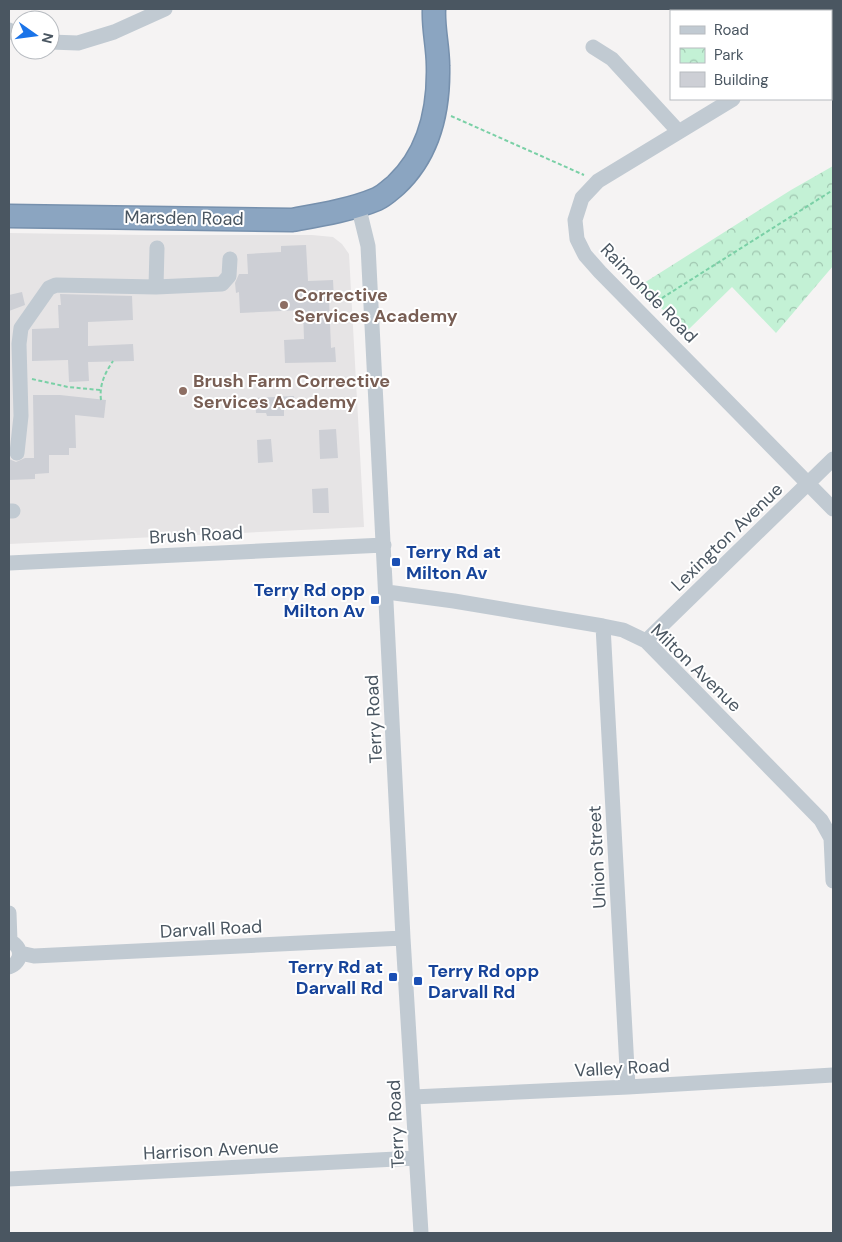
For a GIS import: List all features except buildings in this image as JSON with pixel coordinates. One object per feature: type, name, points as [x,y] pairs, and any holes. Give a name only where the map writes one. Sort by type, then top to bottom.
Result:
[{"type":"highway","points":[[358,205],[402,154],[412,137],[419,117],[424,98],[425,77],[421,9]]},
{"type":"highway","name":"Marsden Road","points":[[9,216],[292,220],[328,214],[378,198],[400,181],[414,163],[432,128],[437,102],[438,66],[434,9]]},
{"type":"street","points":[[60,42],[78,43],[114,32],[165,9]]},
{"type":"street","points":[[592,47],[612,59],[678,132]]},
{"type":"street","name":"Raimonde Road","points":[[731,100],[598,181],[582,198],[575,220],[577,239],[585,255],[833,509]]},
{"type":"street","name":"Terry Road","points":[[358,205],[368,246],[421,1233]]},
{"type":"street","points":[[156,287],[157,248]]},
{"type":"street","points":[[17,453],[21,416],[20,376],[14,344],[21,328],[49,288],[56,285],[156,287],[222,284],[229,276],[230,259]]},
{"type":"street","name":"Lexington Avenue","points":[[646,641],[833,459]]},
{"type":"street","name":"Brush Road","points":[[9,563],[384,545]]},
{"type":"street","name":"Milton Avenue","points":[[387,592],[603,626],[623,630],[646,641],[821,820],[831,838],[833,881]]},
{"type":"street","name":"Union Street","points":[[603,626],[628,1087]]},
{"type":"street","points":[[9,913],[10,941],[18,947],[20,953],[19,960],[9,967]]},
{"type":"street","name":"Darvall Road","points":[[20,953],[34,956],[404,938]]},
{"type":"street","name":"Valley Road","points":[[413,1097],[833,1075]]},
{"type":"street","name":"Harrison Avenue","points":[[9,1179],[416,1158]]},
{"type":"path","points":[[447,114],[598,181]]},
{"type":"path","points":[[640,312],[833,190]]},
{"type":"path","points":[[101,400],[100,390],[113,361]]},
{"type":"path","points":[[20,376],[68,387],[100,390]]},
{"type":"shaded area","name":"Brush Farm Corrective Services Academy","points":[[9,233],[312,235],[333,237],[342,244],[349,254],[364,527],[9,544]]},
{"type":"green space","points":[[833,166],[833,266],[776,333],[732,287],[688,330],[636,288],[791,190]]},
{"type":"place","name":"Corrective Services Academy","points":[[284,305]]},
{"type":"place","name":"Brush Farm Corrective Services Academy","points":[[183,391]]},
{"type":"place","name":"Terry Rd at Milton Av","points":[[396,562]]},
{"type":"place","name":"Terry Rd opp Milton Av","points":[[375,600]]},
{"type":"place","name":"Terry Rd at Darvall Rd","points":[[393,977]]},
{"type":"place","name":"Terry Rd opp Darvall Rd","points":[[418,981]]}]
